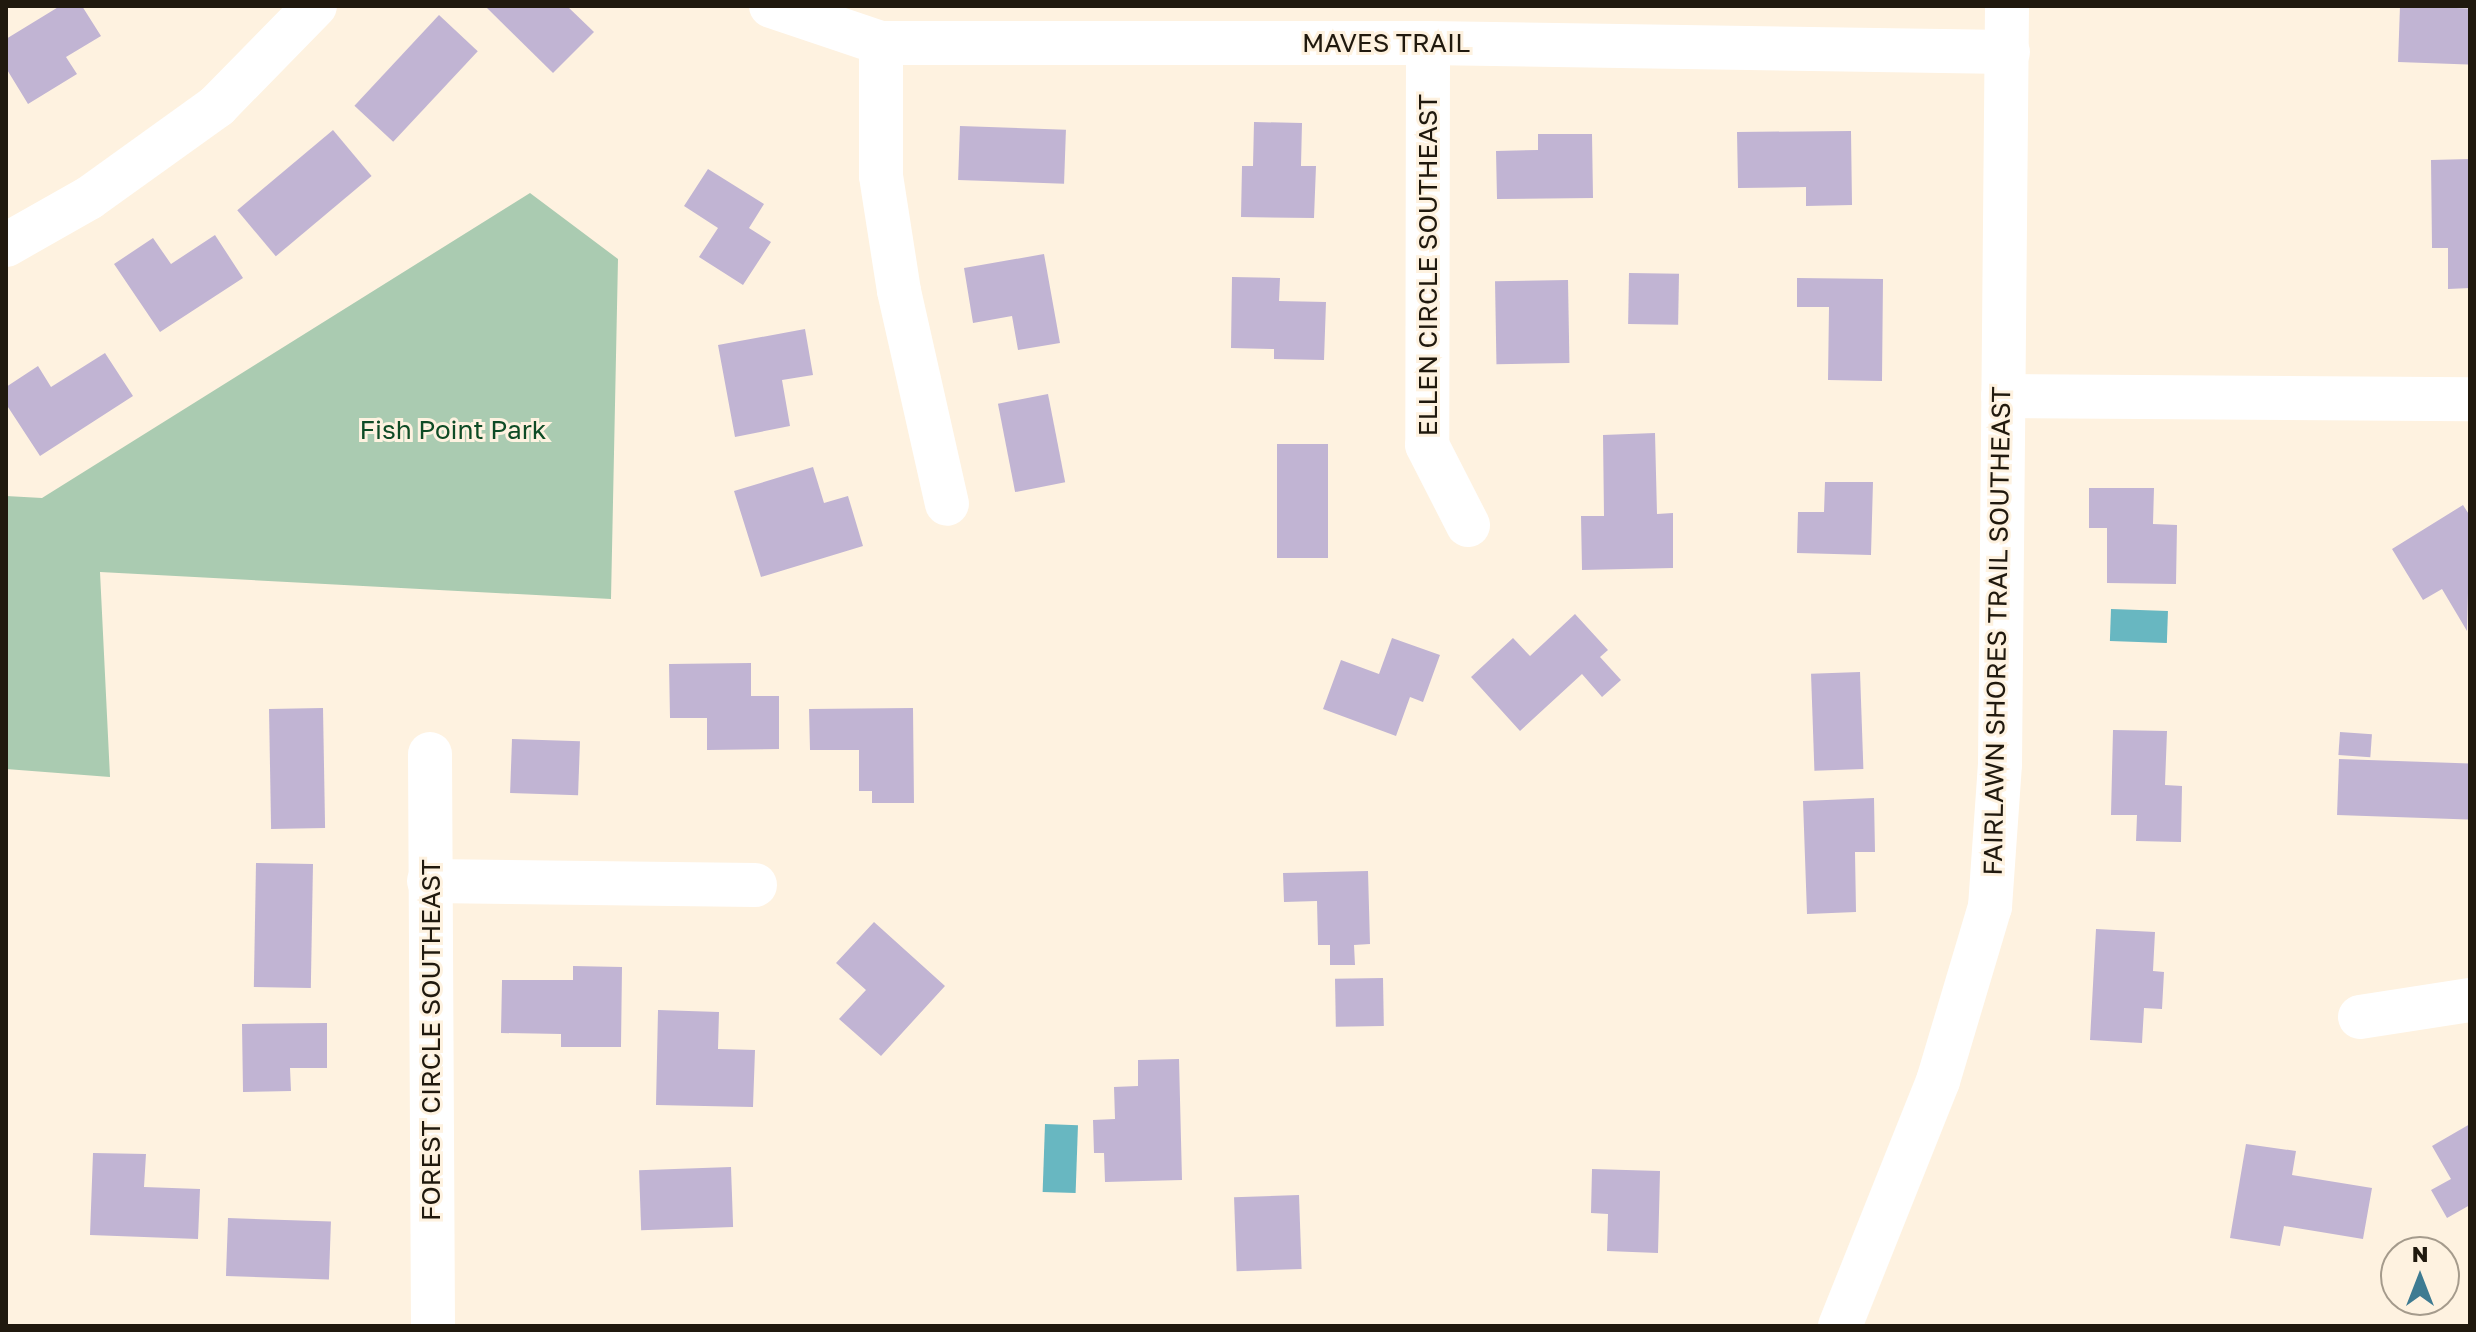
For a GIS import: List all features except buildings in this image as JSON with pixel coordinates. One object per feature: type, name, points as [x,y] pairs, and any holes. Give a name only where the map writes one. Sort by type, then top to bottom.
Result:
[{"type":"street","points":[[6,245],[89,198],[217,106],[315,6]]},
{"type":"street","name":"MAVES TRAIL","points":[[771,6],[881,43],[1428,43],[2008,52]]},
{"type":"street","name":"FAIRLAWN SHORES TRAIL SOUTHEAST","points":[[1840,1326],[1938,1081],[1990,907],[2000,764],[2007,6]]},
{"type":"street","points":[[881,43],[881,176],[899,291],[947,504]]},
{"type":"street","name":"ELLEN CIRCLE SOUTHEAST","points":[[1428,43],[1427,445],[1468,525]]},
{"type":"street","points":[[2003,396],[2470,399]]},
{"type":"street","name":"FOREST CIRCLE SOUTHEAST","points":[[430,754],[433,1326]]},
{"type":"street","points":[[429,881],[755,885]]},
{"type":"street","points":[[2360,1017],[2470,1000]]},
{"type":"green space","name":"Fish Point Park","points":[[530,193],[618,259],[611,599],[100,572],[110,777],[6,769],[6,496],[42,498]]},
{"type":"water","points":[[2111,609],[2168,611],[2167,643],[2110,641]]},
{"type":"water","points":[[1045,1124],[1078,1125],[1076,1193],[1043,1192]]}]
